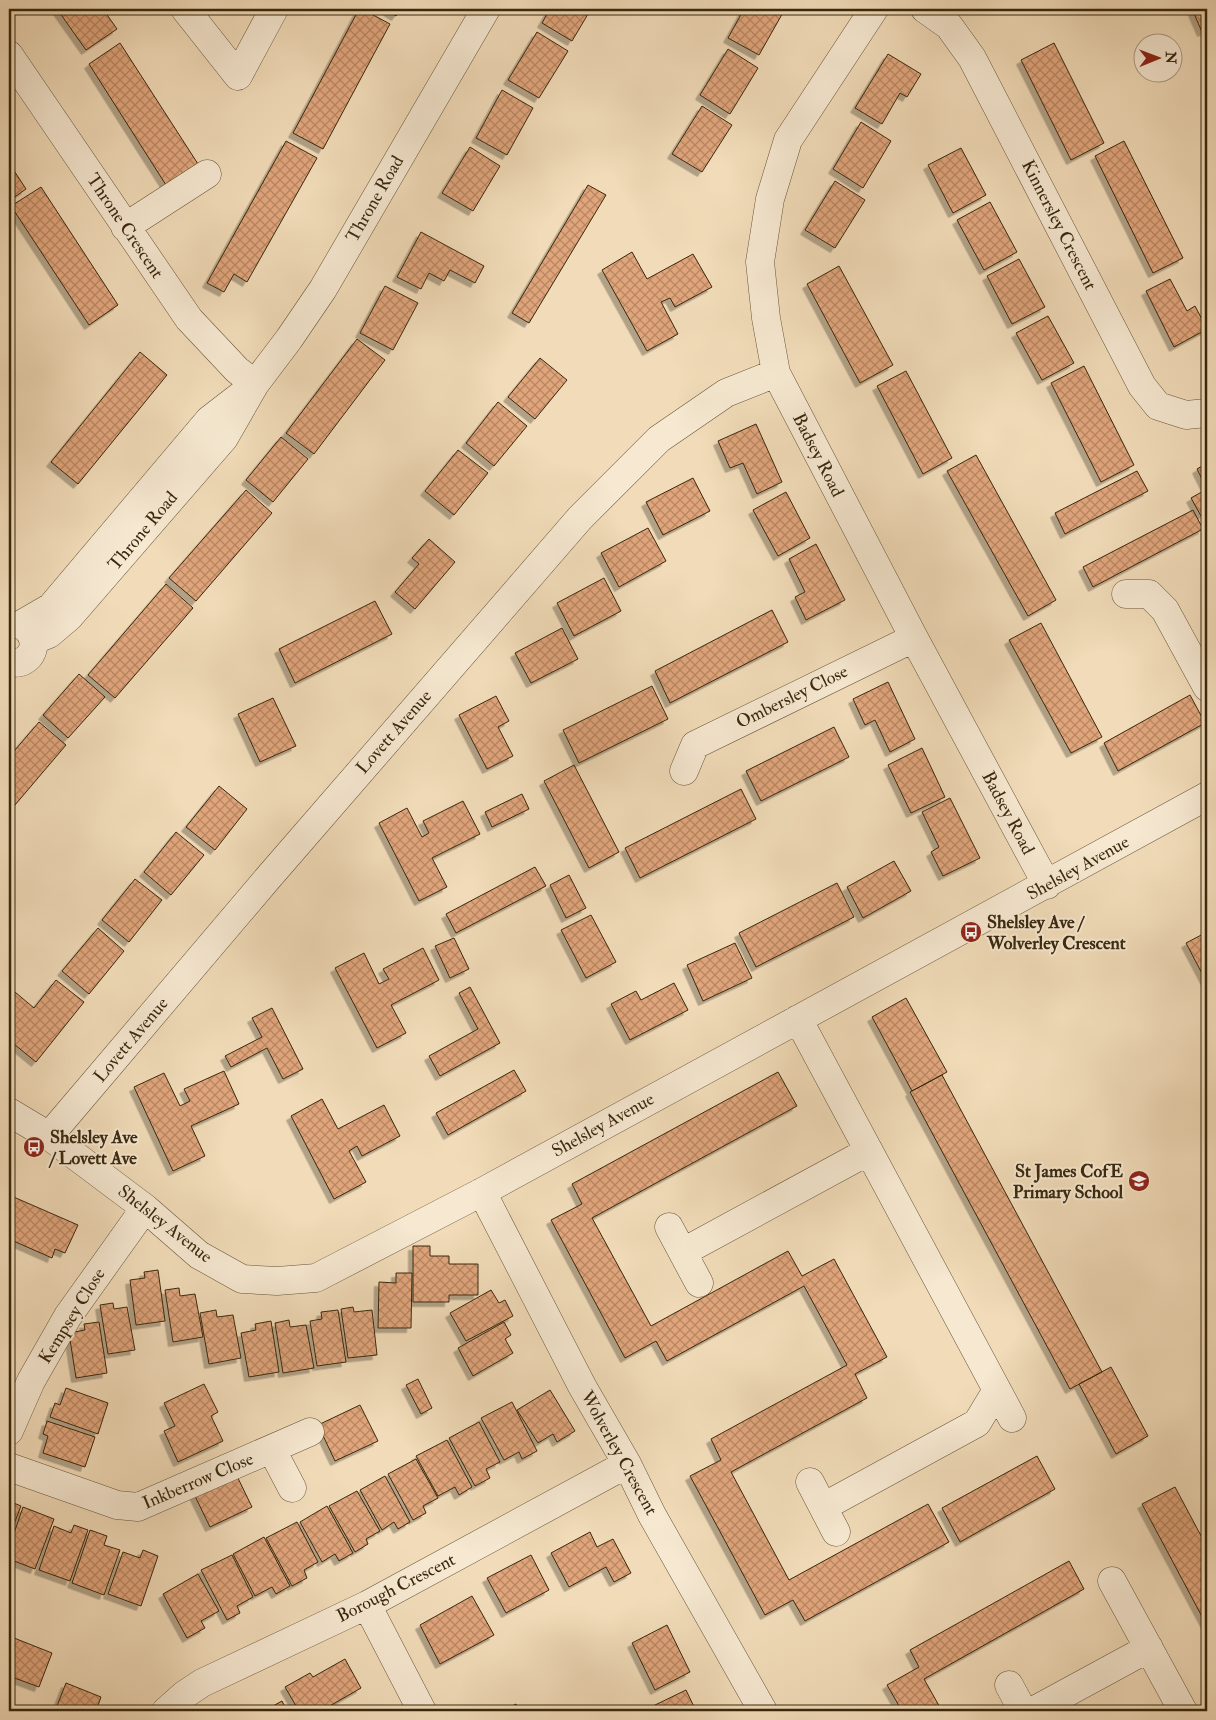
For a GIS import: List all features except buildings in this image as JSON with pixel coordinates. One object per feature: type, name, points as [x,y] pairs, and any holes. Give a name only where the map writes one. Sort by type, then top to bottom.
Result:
[{"type":"street","points":[[185,9],[238,76],[274,9]]},
{"type":"street","name":"Throne Road","points":[[21,630],[49,634],[69,618],[224,438],[255,384],[290,339],[323,289],[486,9]]},
{"type":"street","name":"Badsey Road","points":[[874,9],[788,140],[770,199],[760,262],[766,318],[776,373],[914,638],[1047,885]]},
{"type":"street","name":"Kinnersley Crescent","points":[[925,9],[949,26],[972,58],[1142,386],[1158,406],[1186,415],[1207,413]]},
{"type":"street","name":"Throne Crescent","points":[[9,55],[188,319],[237,370],[255,384]]},
{"type":"street","points":[[125,227],[207,174]]},
{"type":"street","name":"Lovett Avenue","points":[[49,1136],[268,878],[580,518],[659,439],[726,393],[776,373]]},
{"type":"street","points":[[1126,594],[1149,594],[1165,610],[1207,687]]},
{"type":"street","name":"Throne Road","points":[[11,669],[29,657],[34,647],[21,630]]},
{"type":"street","name":"Ombersley Close","points":[[684,771],[695,744],[914,638]]},
{"type":"street","name":"Shelsley Avenue","points":[[9,1112],[49,1136],[145,1208],[199,1255],[242,1279],[277,1281],[316,1278],[482,1192],[1207,796]]},
{"type":"street","points":[[798,1019],[1012,1418]]},
{"type":"street","points":[[683,1252],[869,1151]]},
{"type":"street","name":"Wolverley Crescent","points":[[482,1192],[582,1386],[627,1464],[652,1515],[763,1711]]},
{"type":"street","name":"Kempsey Close","points":[[9,1431],[31,1381],[68,1316],[145,1208]]},
{"type":"street","points":[[670,1227],[699,1283]]},
{"type":"street","points":[[823,1507],[977,1423],[997,1390]]},
{"type":"street","name":"Inkberrow Close","points":[[9,1467],[117,1505],[138,1507],[310,1432]]},
{"type":"street","name":"Inkberrow Close","points":[[272,1450],[292,1488]]},
{"type":"street","name":"Borough Crescent","points":[[166,1711],[184,1695],[202,1683],[367,1605],[627,1464]]},
{"type":"street","points":[[810,1482],[836,1532]]},
{"type":"street","points":[[1112,1580],[1183,1711]]},
{"type":"street","points":[[367,1605],[422,1711]]},
{"type":"street","points":[[1033,1711],[1149,1648]]},
{"type":"street","points":[[1009,1685],[1023,1711]]},
{"type":"place","name":"Shelsley Ave / Wolverley Crescent","points":[[971,932]]},
{"type":"place","name":"Shelsley Ave / Lovett Ave","points":[[34,1147]]},
{"type":"place","name":"St James CofE Primary School","points":[[1139,1181]]}]
